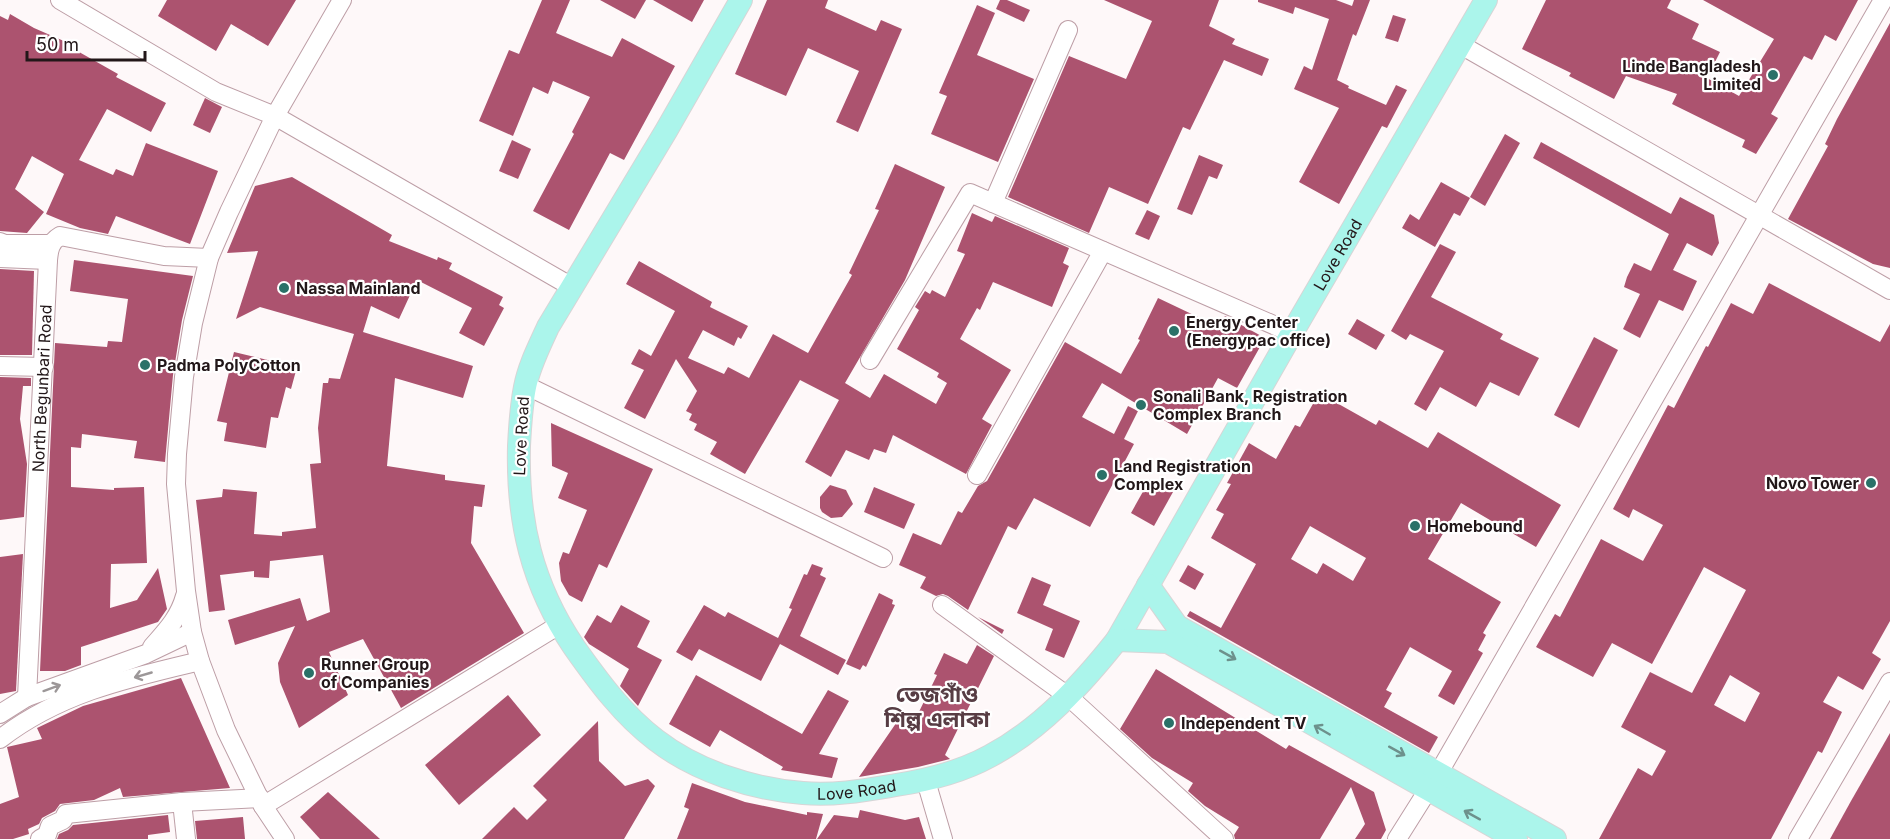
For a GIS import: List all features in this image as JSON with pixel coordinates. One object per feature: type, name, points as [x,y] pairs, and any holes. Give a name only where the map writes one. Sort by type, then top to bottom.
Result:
[{"type":"main road","name":"Love Road","points":[[741,0],[666,131],[548,327],[525,385],[520,418],[518,466],[521,510],[526,541],[541,589],[559,625],[592,673],[619,706],[656,740],[693,763],[749,783],[804,794],[868,790],[926,781],[957,772],[991,756],[1014,741],[1069,697],[1117,640],[1486,0]]},
{"type":"main road","points":[[1148,585],[1173,634],[1433,782],[1555,839]]},
{"type":"main road","points":[[1117,640],[1173,634]]},
{"type":"main road","points":[[1433,782],[1516,839]]},
{"type":"street","points":[[60,0],[216,92],[275,116],[572,287]]},
{"type":"street","points":[[285,839],[262,802],[226,730],[200,661],[192,632],[186,591],[176,484],[177,454],[184,377],[193,323],[209,258],[275,116],[342,0]]},
{"type":"street","points":[[1397,839],[1433,782],[1883,0]]},
{"type":"street","points":[[993,203],[1068,30]]},
{"type":"street","points":[[1461,45],[1890,290]]},
{"type":"street","points":[[870,360],[970,193],[1292,333]]},
{"type":"street","points":[[50,252],[54,239],[60,236],[164,256],[209,258]]},
{"type":"street","points":[[0,242],[50,252]]},
{"type":"street","points":[[977,475],[1102,251]]},
{"type":"street","points":[[0,258],[50,252]]},
{"type":"street","name":"North Begunbari Road","points":[[27,697],[50,252]]},
{"type":"street","points":[[0,366],[44,367]]},
{"type":"street","points":[[525,385],[883,558]]},
{"type":"street","points":[[146,654],[173,624],[181,611],[186,591]]},
{"type":"street","points":[[942,605],[1069,697],[1224,839]]},
{"type":"street","points":[[40,839],[47,836],[50,826],[63,820],[66,814],[182,802],[262,802],[559,625]]},
{"type":"street","points":[[0,714],[27,697],[146,654],[192,632]]},
{"type":"street","points":[[0,739],[20,723],[48,707],[105,685],[200,661]]},
{"type":"street","points":[[1798,839],[1890,682]]},
{"type":"street","points":[[926,781],[943,839]]},
{"type":"street","points":[[182,802],[186,839]]},
{"type":"building","points":[[167,0],[296,0],[268,46],[231,24],[216,51],[158,16]]},
{"type":"building","points":[[542,0],[570,0],[556,33],[612,57],[622,38],[675,66],[624,160],[610,153],[569,230],[533,211],[574,134],[572,132],[590,97],[553,81],[548,94],[533,87],[513,136],[479,121],[509,50],[519,54]]},
{"type":"building","points":[[600,0],[646,0],[635,19]]},
{"type":"building","points":[[653,0],[704,0],[692,22]]},
{"type":"building","points":[[767,0],[828,0],[825,8],[876,31],[881,20],[902,29],[858,132],[836,122],[859,71],[808,48],[786,96],[735,74]]},
{"type":"building","points":[[1000,0],[1007,0],[1030,10],[1024,22],[996,9]]},
{"type":"building","points":[[1104,0],[1219,0],[1209,26],[1235,39],[1232,44],[1269,59],[1262,76],[1224,60],[1190,130],[1183,127],[1148,204],[1109,187],[1089,233],[1008,197],[1069,56],[1126,79],[1152,21]]},
{"type":"building","points":[[1258,0],[1336,0],[1352,6],[1354,0],[1370,0],[1356,36],[1353,34],[1337,80],[1349,86],[1348,88],[1386,105],[1396,85],[1407,90],[1387,128],[1382,126],[1339,204],[1299,182],[1339,108],[1294,89],[1304,66],[1312,70],[1329,19],[1295,7],[1293,14],[1258,2]]},
{"type":"building","points":[[1546,0],[1671,0],[1667,8],[1699,24],[1692,39],[1720,52],[1707,78],[1739,96],[1774,39],[1703,0],[1858,0],[1836,41],[1825,35],[1812,60],[1804,56],[1771,114],[1778,118],[1756,154],[1742,147],[1745,140],[1672,104],[1677,94],[1626,76],[1614,99],[1569,76],[1571,73],[1522,49]]},
{"type":"building","points":[[977,5],[995,13],[977,55],[1034,79],[998,162],[931,134],[947,96],[939,93]]},
{"type":"building","points":[[10,14],[34,28],[73,45],[72,48],[118,74],[116,77],[166,103],[151,132],[107,109],[79,160],[113,175],[116,169],[133,176],[146,143],[218,171],[190,244],[116,216],[108,234],[80,228],[46,214],[64,174],[32,156],[15,189],[44,212],[27,233],[0,231],[0,16],[8,20]]},
{"type":"building","points":[[1393,15],[1406,19],[1398,42],[1385,38]]},
{"type":"building","points":[[1890,23],[1890,268],[1873,264],[1788,219],[1828,146],[1825,144],[1837,119]]},
{"type":"building","points":[[205,98],[222,107],[210,133],[193,125]]},
{"type":"building","points":[[1505,134],[1520,143],[1485,206],[1470,197]]},
{"type":"building","points":[[512,140],[531,149],[518,179],[499,171]]},
{"type":"building","points":[[1541,142],[1671,214],[1680,197],[1714,215],[1719,243],[1712,256],[1687,243],[1673,270],[1697,281],[1683,311],[1659,300],[1640,338],[1623,329],[1640,294],[1624,287],[1627,277],[1634,263],[1651,271],[1669,234],[1533,158]]},
{"type":"building","points":[[1199,155],[1223,165],[1217,179],[1209,176],[1192,215],[1177,209]]},
{"type":"building","points":[[895,164],[945,187],[905,280],[845,383],[870,398],[884,374],[936,404],[947,383],[937,377],[939,373],[897,349],[919,310],[915,307],[925,291],[930,294],[932,290],[945,297],[965,254],[957,251],[972,213],[992,222],[995,216],[1069,248],[1063,263],[1069,266],[1052,307],[993,282],[980,310],[977,308],[960,339],[1011,370],[982,419],[992,425],[966,474],[893,435],[886,453],[874,449],[869,460],[846,450],[831,477],[805,462],[839,400],[800,380],[745,474],[710,454],[717,442],[694,430],[697,424],[689,420],[692,414],[686,411],[697,391],[676,359],[645,419],[624,408],[644,370],[631,364],[639,349],[651,356],[675,311],[626,284],[639,261],[712,302],[710,307],[748,326],[741,339],[738,337],[734,346],[703,330],[688,358],[724,374],[728,367],[749,378],[773,334],[808,353],[852,275],[849,273],[879,210],[875,209]]},
{"type":"building","points":[[292,177],[392,235],[389,241],[437,260],[438,257],[452,263],[449,269],[503,297],[499,305],[504,308],[484,346],[459,333],[472,308],[417,280],[399,319],[371,306],[363,332],[473,366],[463,398],[395,378],[387,466],[445,475],[445,480],[485,485],[482,507],[474,506],[471,543],[524,633],[401,708],[363,639],[329,652],[348,695],[299,728],[280,682],[278,663],[295,626],[235,645],[228,620],[300,598],[307,621],[330,612],[323,555],[270,561],[269,578],[254,577],[254,571],[220,575],[225,610],[209,612],[196,500],[222,497],[223,489],[257,492],[254,534],[282,536],[282,532],[316,528],[310,464],[321,463],[318,428],[323,383],[328,383],[329,378],[340,379],[354,334],[260,307],[236,319],[258,251],[227,253],[255,186]]},
{"type":"building","points":[[1441,182],[1470,198],[1460,216],[1454,213],[1435,247],[1402,228],[1410,214],[1419,220]]},
{"type":"building","points":[[1147,210],[1160,216],[1149,240],[1135,234]]},
{"type":"building","points":[[1440,244],[1456,252],[1431,297],[1503,334],[1500,339],[1539,358],[1519,396],[1490,382],[1476,407],[1440,387],[1426,411],[1414,404],[1444,351],[1410,334],[1406,340],[1391,331]]},
{"type":"building","points":[[74,260],[193,276],[182,320],[173,375],[165,462],[134,458],[137,441],[82,434],[81,448],[71,447],[71,487],[114,490],[114,488],[144,487],[147,563],[111,564],[110,608],[137,600],[158,568],[167,609],[158,622],[81,647],[81,665],[65,671],[40,671],[55,343],[107,347],[108,341],[122,342],[128,299],[70,291]]},
{"type":"building","points":[[0,269],[34,271],[32,355],[0,355]]},
{"type":"building","points":[[1769,283],[1880,342],[1890,324],[1890,621],[1872,653],[1881,659],[1863,690],[1838,676],[1823,702],[1842,712],[1822,753],[1818,751],[1771,839],[1599,839],[1638,768],[1652,776],[1666,751],[1621,727],[1650,672],[1692,693],[1746,590],[1704,567],[1652,664],[1612,643],[1593,677],[1536,647],[1555,614],[1560,617],[1601,539],[1643,561],[1663,525],[1633,509],[1629,518],[1613,509],[1668,405],[1674,408],[1731,303],[1753,314]],"holes":[[[1730,675],[1760,693],[1745,722],[1714,705]]]},
{"type":"building","points":[[1158,298],[1219,327],[1225,316],[1265,338],[1237,388],[1218,378],[1187,434],[1102,383],[1082,417],[1114,434],[1128,406],[1138,411],[1124,439],[1134,444],[1090,527],[1034,498],[1016,530],[1008,526],[968,610],[948,596],[943,594],[936,596],[920,588],[926,577],[899,565],[913,533],[941,545],[958,511],[962,513],[978,486],[987,481],[1065,342],[1121,374],[1140,340],[1138,339]]},
{"type":"building","points":[[1357,319],[1385,335],[1376,350],[1348,334]]},
{"type":"building","points":[[1594,337],[1618,350],[1579,428],[1554,415]]},
{"type":"building","points":[[234,352],[297,367],[291,389],[286,387],[278,418],[271,417],[266,448],[224,441],[227,423],[217,421]]},
{"type":"building","points":[[0,377],[31,378],[31,386],[23,386],[20,419],[27,464],[24,517],[0,520]]},
{"type":"building","points":[[1319,393],[1376,425],[1379,420],[1428,448],[1438,432],[1561,505],[1536,547],[1461,503],[1428,559],[1501,602],[1483,633],[1486,635],[1478,650],[1483,653],[1454,705],[1438,696],[1452,671],[1410,647],[1386,690],[1392,693],[1384,707],[1438,737],[1429,753],[1187,616],[1190,611],[1221,628],[1256,564],[1211,538],[1224,514],[1216,510],[1231,484],[1227,483],[1249,443],[1276,459],[1295,425],[1300,427]],"holes":[[[1310,526],[1366,558],[1353,581],[1323,563],[1317,574],[1291,559]]]},
{"type":"building","points":[[551,423],[653,469],[607,568],[599,564],[582,602],[569,595],[561,581],[559,563],[563,552],[569,554],[587,510],[558,498],[568,473],[552,466]]},
{"type":"building","points":[[1150,479],[1173,492],[1154,526],[1131,513]]},
{"type":"building","points":[[830,485],[846,490],[853,504],[842,517],[831,518],[820,508],[820,497]]},
{"type":"building","points":[[874,487],[915,504],[904,529],[864,512]]},
{"type":"building","points":[[23,554],[16,691],[0,694],[0,557]]},
{"type":"building","points":[[812,564],[823,568],[820,575],[826,578],[800,636],[846,660],[838,675],[780,644],[761,681],[699,649],[692,661],[676,652],[704,605],[725,617],[728,612],[778,638],[792,609],[789,608],[804,574],[807,575]]},
{"type":"building","points":[[1188,565],[1204,574],[1195,590],[1179,581]]},
{"type":"building","points":[[1032,577],[1051,585],[1043,605],[1080,621],[1064,658],[1045,650],[1053,629],[1017,613]]},
{"type":"building","points":[[879,593],[893,600],[892,604],[895,605],[866,667],[863,665],[860,670],[846,664]]},
{"type":"building","points":[[621,605],[650,621],[637,647],[662,660],[638,706],[620,686],[629,669],[589,644],[584,637],[597,615],[611,623]]},
{"type":"building","points":[[978,617],[1004,630],[1002,634]]},
{"type":"building","points":[[977,645],[994,656],[945,755],[950,759],[859,777],[901,716],[914,722],[937,675],[934,674],[944,653],[967,664]]},
{"type":"building","points":[[1156,669],[1286,749],[1289,745],[1374,792],[1386,830],[1381,839],[1355,839],[1365,824],[1351,787],[1320,839],[1235,839],[1234,835],[1239,827],[1205,806],[1188,791],[1193,783],[1152,758],[1120,729]]},
{"type":"building","points":[[696,675],[802,734],[828,690],[849,701],[819,754],[838,758],[832,778],[781,770],[783,767],[720,730],[710,747],[669,724]]},
{"type":"building","points":[[181,678],[230,788],[123,797],[120,788],[94,800],[60,804],[55,811],[42,818],[39,824],[28,829],[29,834],[13,839],[0,839],[0,804],[19,797],[7,747],[42,739],[37,728],[83,706]]},
{"type":"building","points":[[508,695],[541,735],[459,805],[425,765]]},
{"type":"building","points":[[598,721],[599,761],[625,786],[648,779],[655,786],[624,839],[482,839],[514,807],[527,820],[547,800],[533,786]]},
{"type":"building","points":[[1890,733],[1890,839],[1830,839],[1851,801]]},
{"type":"building","points":[[692,783],[745,802],[807,815],[807,812],[823,814],[816,839],[677,839],[689,809],[684,807]]},
{"type":"building","points":[[328,792],[380,839],[320,839],[300,817]]},
{"type":"building","points":[[860,810],[905,820],[919,817],[926,839],[817,839],[834,815],[858,818]]},
{"type":"building","points":[[168,815],[170,832],[148,835],[148,839],[57,839],[59,834],[73,825]]},
{"type":"building","points":[[243,817],[245,839],[197,839],[195,821]]},
{"type":"place","name":"Linde Bangladesh Limited","points":[[1773,75]]},
{"type":"place","name":"Nassa Mainland","points":[[284,288]]},
{"type":"place","name":"Energy Center (Energypac office)","points":[[1174,331]]},
{"type":"place","name":"Padma PolyCotton","points":[[145,365]]},
{"type":"place","name":"Sonali Bank, Registration Complex Branch","points":[[1141,405]]},
{"type":"place","name":"Land Registration Complex","points":[[1102,475]]},
{"type":"place","name":"Novo Tower","points":[[1871,483]]},
{"type":"place","name":"Homebound","points":[[1415,526]]},
{"type":"place","name":"Runner Group of Companies","points":[[309,673]]},
{"type":"place","name":"Independent TV","points":[[1169,723]]},
{"type":"district","name":"তেজগাঁও শিল্প এলাকা","points":[[937,706]]}]
